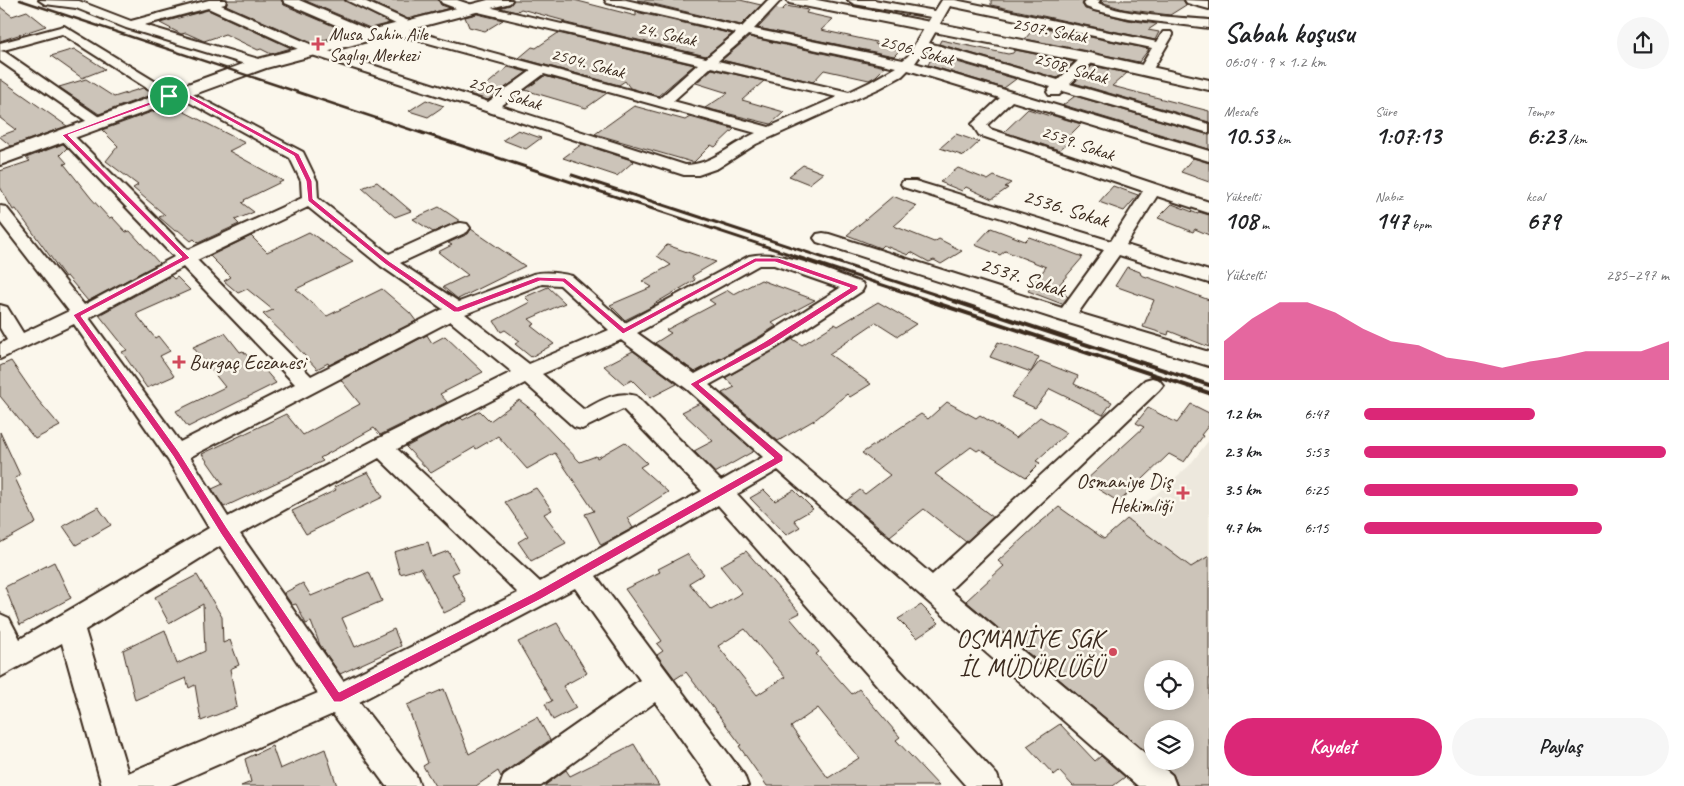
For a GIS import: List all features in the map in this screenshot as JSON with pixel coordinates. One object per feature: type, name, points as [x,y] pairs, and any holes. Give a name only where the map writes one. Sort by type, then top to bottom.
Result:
[{"type":"street","points":[[47,0],[80,5],[130,25],[260,64]]},
{"type":"street","points":[[130,25],[224,0]]},
{"type":"street","points":[[288,0],[372,36]]},
{"type":"street","name":"2504. Sokak","points":[[352,0],[402,28],[541,70],[770,132]]},
{"type":"street","name":"24. Sokak","points":[[446,0],[473,9],[850,96]]},
{"type":"street","points":[[0,159],[96,122],[260,64],[505,0]]},
{"type":"street","name":"2506. Sokak","points":[[611,0],[745,31],[907,65],[1209,156]]},
{"type":"street","points":[[663,102],[745,31],[774,0]]},
{"type":"street","name":"2507. Sokak","points":[[794,0],[935,21],[1209,85]]},
{"type":"street","points":[[854,0],[935,21]]},
{"type":"street","points":[[1094,0],[1090,4],[1100,8],[1178,21],[1209,24]]},
{"type":"street","points":[[1191,0],[1209,4]]},
{"type":"street","points":[[770,132],[888,78],[907,65],[922,45],[948,1],[1159,46]]},
{"type":"street","name":"2501. Sokak","points":[[209,4],[314,51],[684,170],[698,170],[712,164],[770,132]]},
{"type":"street","points":[[1145,71],[1159,46],[1178,21]]},
{"type":"street","points":[[0,47],[64,30],[175,94],[297,155],[309,181],[310,200],[387,262],[454,311],[582,421],[616,402],[628,401],[720,494],[986,786]]},
{"type":"street","name":"2508. Sokak","points":[[922,45],[1209,129]]},
{"type":"street","points":[[0,55],[96,122]]},
{"type":"street","points":[[1041,104],[1089,58]]},
{"type":"street","points":[[489,108],[541,70]]},
{"type":"street","name":"2539. Sokak","points":[[1010,96],[979,124],[984,132],[1209,208]]},
{"type":"street","points":[[64,135],[309,386]]},
{"type":"street","name":"2536. Sokak","points":[[909,184],[1209,277]]},
{"type":"street","points":[[1066,316],[1116,247],[1152,190]]},
{"type":"street","points":[[0,352],[79,314],[186,258],[310,200]]},
{"type":"street","points":[[0,212],[79,314],[176,454],[224,531],[338,698],[405,786]]},
{"type":"street","points":[[387,262],[461,228]]},
{"type":"street","name":"2537. Sokak","points":[[823,238],[1066,316],[1209,359]]},
{"type":"street","points":[[0,626],[8,660],[70,625],[224,531],[381,447],[527,373],[623,332],[755,260],[776,260],[855,287],[767,344],[694,384]]},
{"type":"street","points":[[176,454],[454,311],[540,278],[565,280],[623,332],[694,384],[1160,786]]},
{"type":"street","points":[[0,312],[20,343]]},
{"type":"street","points":[[932,591],[1152,385]]},
{"type":"street","points":[[381,447],[538,596]]},
{"type":"street","points":[[133,786],[338,698],[538,596],[720,494],[780,458]]},
{"type":"street","points":[[579,573],[733,786]]},
{"type":"street","points":[[70,625],[116,786]]},
{"type":"street","points":[[519,785],[658,683]]},
{"type":"shaded area","name":"Osmaniye Diş Hekimliği","points":[[1209,440],[1209,580],[1127,519],[1189,466]]},
{"type":"building","points":[[228,0],[281,0],[284,5],[350,33],[312,43],[226,5]]},
{"type":"building","points":[[304,0],[344,0],[390,23],[370,28]]},
{"type":"building","points":[[367,0],[438,0],[441,5],[450,8],[408,19]]},
{"type":"building","points":[[514,0],[574,0],[636,16],[636,12],[732,34],[706,56],[562,22],[565,21],[521,9],[516,12],[500,8],[510,5]]},
{"type":"building","points":[[637,0],[740,0],[761,5],[741,25]]},
{"type":"building","points":[[991,0],[1085,0],[1082,4],[1085,9],[1128,20],[1157,24],[1148,30],[1159,32],[1155,40],[991,5]]},
{"type":"building","points":[[1102,0],[1183,0],[1186,5],[1170,15],[1123,9],[1101,2]]},
{"type":"building","points":[[786,6],[808,10],[806,13],[833,19],[821,30],[876,42],[875,44],[900,50],[894,56],[758,28],[776,9],[782,10]]},
{"type":"building","points":[[0,7],[12,16],[27,11],[46,26],[0,41]]},
{"type":"building","points":[[208,10],[291,48],[271,54],[261,49],[258,50],[225,34],[204,41],[186,33],[181,34],[160,23]]},
{"type":"building","points":[[477,14],[503,20],[485,31],[469,27],[465,17]]},
{"type":"building","points":[[1036,26],[1149,49],[1139,62],[1025,39]]},
{"type":"building","points":[[558,33],[694,65],[658,96],[630,88],[625,81],[619,85],[519,58],[532,47],[536,48]]},
{"type":"building","points":[[749,37],[885,67],[869,80],[824,70],[813,82],[722,60]]},
{"type":"building","points":[[941,40],[1008,54],[1013,53],[1015,50],[1074,62],[1057,78],[939,44]]},
{"type":"building","points":[[74,49],[105,69],[82,78],[51,56]]},
{"type":"building","points":[[933,55],[1016,79],[1004,88],[928,65]]},
{"type":"building","points":[[1092,66],[1127,73],[1112,86],[1209,111],[1209,122],[1074,83]]},
{"type":"building","points":[[508,67],[527,72],[488,100],[469,94],[482,85],[485,86]]},
{"type":"building","points":[[712,69],[764,81],[742,100],[784,112],[771,124],[705,108],[728,93],[696,83]]},
{"type":"building","points":[[544,76],[607,93],[586,108],[525,90]]},
{"type":"building","points":[[0,79],[67,126],[11,146],[0,137],[16,130],[0,118]]},
{"type":"building","points":[[86,79],[114,97],[143,88],[153,94],[99,114],[59,87]]},
{"type":"building","points":[[1075,96],[1209,135],[1209,149],[1063,105]]},
{"type":"building","points":[[426,100],[444,106],[428,117],[409,111]]},
{"type":"building","points":[[171,105],[245,143],[229,151],[283,181],[244,200],[242,203],[254,212],[235,220],[239,224],[198,243],[194,239],[191,241],[178,230],[175,231],[159,217],[165,215],[133,188],[138,185],[106,161],[118,146],[102,130]]},
{"type":"building","points":[[634,106],[685,120],[690,117],[734,129],[715,147],[711,145],[694,162],[595,134]]},
{"type":"building","points":[[1028,109],[1081,124],[1065,140],[1069,142],[1059,150],[1004,132]]},
{"type":"building","points":[[518,130],[541,138],[526,149],[503,140]]},
{"type":"building","points":[[956,134],[979,142],[964,156],[940,148]]},
{"type":"building","points":[[63,144],[67,148],[60,155],[67,163],[64,164],[91,198],[109,218],[112,217],[126,232],[130,231],[159,263],[88,301],[67,276],[65,277],[16,209],[13,210],[0,187],[0,171],[30,161],[26,158]]},
{"type":"building","points":[[582,144],[634,161],[617,176],[563,158]]},
{"type":"building","points":[[1193,158],[1209,163],[1209,182],[1181,172]]},
{"type":"building","points":[[803,165],[823,173],[809,184],[789,176]]},
{"type":"building","points":[[958,168],[988,180],[994,176],[1011,183],[1005,187],[1008,188],[992,199],[966,187],[962,191],[940,182]]},
{"type":"building","points":[[377,182],[411,211],[395,217],[362,188]]},
{"type":"building","points":[[1113,186],[1138,195],[1124,211],[1099,202]]},
{"type":"building","points":[[893,196],[917,206],[894,226],[934,242],[939,239],[962,251],[941,264],[934,260],[929,262],[911,252],[908,255],[883,245],[880,248],[847,235]]},
{"type":"building","points":[[1172,204],[1198,214],[1199,212],[1209,215],[1209,235],[1195,229],[1193,232],[1158,218]]},
{"type":"building","points":[[439,207],[460,221],[433,232],[413,219]]},
{"type":"building","points":[[991,228],[1025,241],[1029,237],[1083,257],[1057,287],[1068,297],[1062,304],[1028,291],[1046,267],[1005,251],[1000,255],[975,245]]},
{"type":"building","points":[[471,229],[525,266],[458,299],[443,287],[468,275],[438,252],[452,245],[448,243],[468,234]]},
{"type":"building","points":[[309,232],[353,262],[296,289],[327,316],[382,289],[410,313],[416,321],[329,365],[328,363],[317,369],[263,314],[273,310],[247,289],[238,293],[224,281],[231,277],[210,256],[251,236],[267,252]]},
{"type":"building","points":[[667,245],[716,262],[692,276],[695,280],[655,305],[625,320],[610,305],[652,287],[642,281],[671,265],[657,256]]},
{"type":"building","points":[[1127,267],[1140,272],[1141,275],[1209,300],[1209,347],[1169,331],[1168,335],[1143,327],[1154,300],[1115,286]]},
{"type":"building","points":[[171,276],[174,279],[177,277],[190,290],[136,314],[155,338],[158,336],[170,351],[160,356],[174,376],[147,388],[122,352],[127,350],[99,315]]},
{"type":"building","points":[[761,280],[815,300],[772,323],[776,326],[759,337],[695,372],[655,343],[671,333],[666,330],[715,304],[709,300],[728,290],[734,294]]},
{"type":"building","points":[[548,287],[565,303],[529,319],[535,324],[531,326],[554,344],[531,357],[515,344],[520,341],[505,330],[501,332],[494,321],[530,302],[525,297]]},
{"type":"building","points":[[878,302],[916,324],[898,336],[876,322],[829,354],[871,384],[850,397],[847,394],[816,419],[778,441],[722,393],[735,387],[725,378],[793,339],[802,345],[835,324],[838,326]]},
{"type":"building","points":[[225,333],[240,352],[243,351],[260,370],[263,368],[276,383],[188,427],[176,411],[225,387],[193,347]]},
{"type":"building","points":[[427,335],[432,343],[445,336],[483,372],[440,394],[447,402],[380,435],[374,428],[320,458],[323,461],[224,507],[212,489],[223,484],[202,454],[286,414],[303,435],[360,404],[341,380]]},
{"type":"building","points":[[998,342],[1039,357],[1031,372],[990,357]]},
{"type":"building","points":[[633,351],[677,384],[650,398],[632,380],[624,384],[604,366]]},
{"type":"building","points":[[11,361],[38,400],[60,426],[35,439],[0,396],[0,366]]},
{"type":"building","points":[[1040,361],[1078,376],[1074,384],[1112,402],[1103,415],[1050,389],[1035,408],[1011,397]]},
{"type":"building","points":[[519,400],[536,413],[534,414],[580,462],[596,456],[597,458],[625,442],[647,463],[640,467],[668,492],[627,518],[633,528],[601,545],[585,514],[594,511],[555,453],[527,469],[498,436],[431,473],[406,447],[461,418],[463,420],[480,411],[490,421]]},
{"type":"building","points":[[947,402],[976,418],[980,415],[1016,438],[1040,417],[1067,433],[1036,461],[1040,463],[1026,477],[980,449],[977,451],[971,447],[935,474],[993,517],[966,542],[924,509],[890,536],[847,500],[860,490],[865,494],[890,475],[862,453],[921,414],[928,419]]},
{"type":"building","points":[[700,403],[754,451],[715,473],[694,451],[713,441],[682,412]]},
{"type":"building","points":[[1191,404],[1209,413],[1209,425],[1184,462],[1169,454],[1119,502],[1085,481],[1144,427],[1136,423],[1148,408],[1177,423]]},
{"type":"building","points":[[0,432],[20,475],[15,478],[36,523],[0,543]]},
{"type":"building","points":[[368,472],[383,497],[306,534],[292,511],[336,490],[334,487]]},
{"type":"building","points":[[536,488],[552,510],[544,514],[566,543],[531,561],[518,542],[528,536],[505,502]]},
{"type":"building","points":[[764,490],[775,501],[794,490],[813,509],[794,520],[800,527],[786,535],[750,498]]},
{"type":"building","points":[[98,507],[111,525],[76,545],[63,526]]},
{"type":"building","name":"OSMANİYE SGK İL MÜDÜRLÜĞÜ","points":[[1059,507],[1104,539],[1127,519],[1191,567],[1209,556],[1209,786],[1178,786],[1173,774],[1168,770],[1194,770],[1194,720],[1144,720],[1144,750],[966,601],[1004,566],[998,561]]},
{"type":"building","points":[[428,542],[432,557],[448,551],[459,571],[452,574],[467,602],[444,613],[421,568],[400,574],[394,552]]},
{"type":"building","points":[[746,551],[800,613],[790,618],[819,652],[816,654],[852,694],[859,689],[900,737],[896,740],[939,786],[767,786],[739,746],[741,745],[686,672],[675,679],[657,655],[663,651],[657,644],[662,641],[625,589],[660,572],[658,569],[687,554],[704,574],[689,583],[711,610],[742,593],[720,566]],"holes":[[[745,629],[785,677],[757,695],[718,646]],[[818,708],[859,758],[828,778],[791,727]]]},
{"type":"building","points":[[54,562],[71,598],[20,625],[5,587]]},
{"type":"building","points":[[369,572],[382,601],[342,618],[355,647],[394,629],[401,646],[340,674],[320,645],[311,622],[306,624],[296,604],[292,605],[284,593],[303,583],[311,596]]},
{"type":"building","points":[[197,575],[222,617],[223,643],[230,640],[239,665],[230,669],[237,707],[201,721],[195,685],[189,688],[186,678],[135,700],[123,650],[165,630],[177,664],[205,651],[203,604],[169,623],[155,597]]},
{"type":"building","points":[[921,605],[939,623],[917,638],[898,619]]},
{"type":"building","points":[[557,623],[587,673],[563,686],[576,708],[553,720],[545,704],[552,701],[518,642]]},
{"type":"building","points":[[444,689],[469,754],[537,717],[550,740],[503,773],[501,777],[498,771],[476,786],[435,786],[423,766],[428,763],[407,705]]},
{"type":"building","points":[[1060,724],[1095,761],[1101,756],[1125,777],[1113,786],[1073,786],[1059,771],[1054,775],[1027,746]]},
{"type":"building","points":[[634,744],[659,786],[544,786],[566,770],[570,776]]},
{"type":"building","points":[[272,746],[280,769],[325,749],[337,786],[241,786],[251,782],[245,759]]},
{"type":"railway","points":[[20,0],[424,134]]},
{"type":"railway","points":[[420,132],[934,302]]},
{"type":"railway","points":[[572,175],[958,302]]},
{"type":"railway","points":[[930,301],[1209,393]]},
{"type":"railway","points":[[954,301],[1209,385]]},
{"type":"place","name":"Musa Sahin Aile Saglıgı Merkezi","points":[[318,44]]},
{"type":"place","name":"Burgaç Eczanesi","points":[[179,362]]},
{"type":"place","name":"Osmaniye Diş Hekimliği","points":[[1183,493]]},
{"type":"place","name":"OSMANİYE SGK İL MÜDÜRLÜĞÜ","points":[[1113,652]]},
{"type":"route","points":[[181,92],[297,155],[309,181],[310,200],[387,262],[457,310],[540,278],[565,280],[623,332],[755,260],[776,260],[855,287],[767,344],[694,384],[780,458],[722,493],[538,596],[338,698],[224,531],[176,454],[77,315],[186,258],[64,135],[169,96],[181,92]]}]
